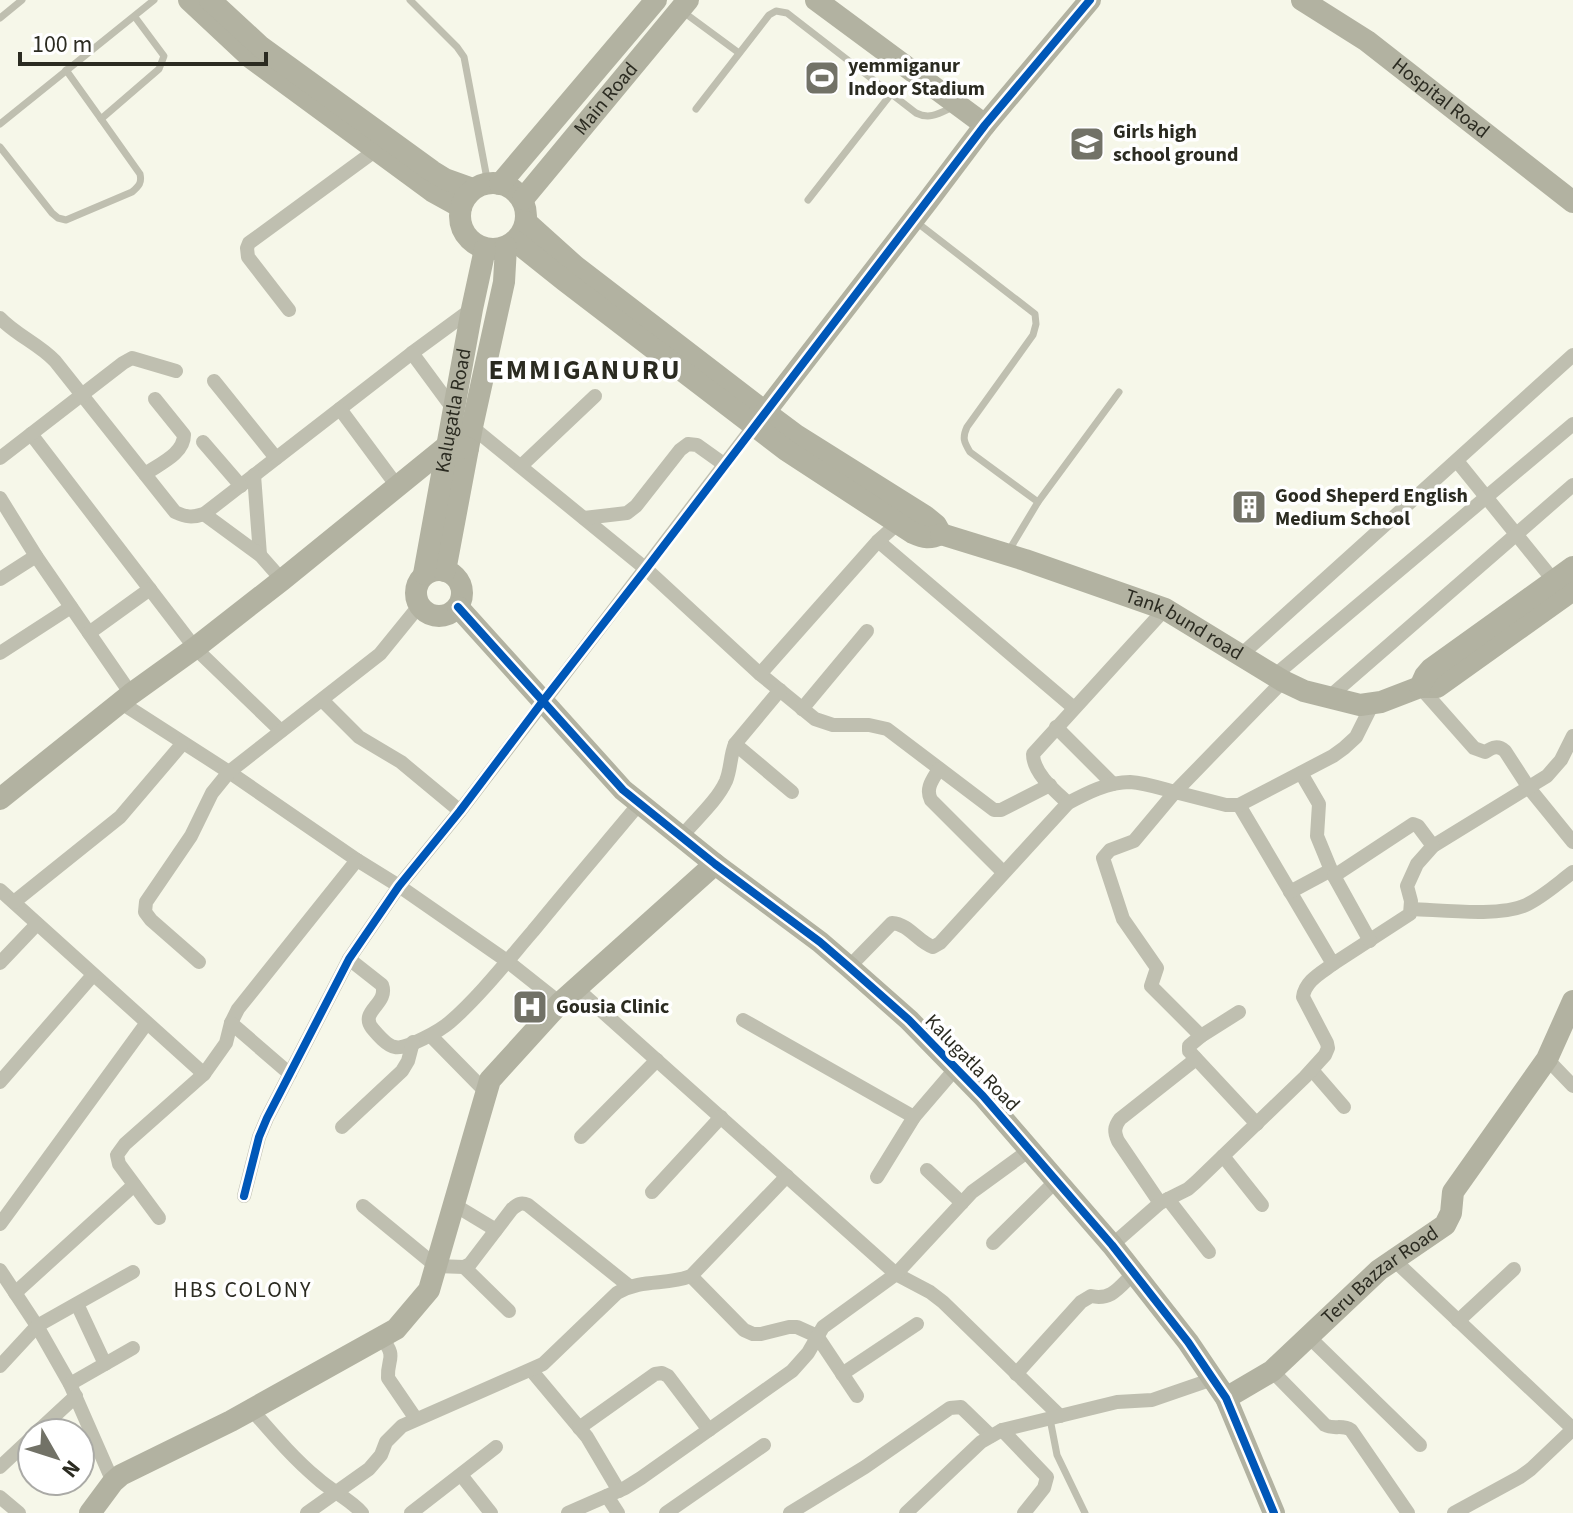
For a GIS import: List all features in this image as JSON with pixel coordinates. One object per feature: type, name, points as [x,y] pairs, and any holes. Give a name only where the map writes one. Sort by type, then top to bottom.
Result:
[{"type":"street","points":[[189,0],[251,58],[432,191],[515,191],[523,199],[526,211],[508,240]]},
{"type":"street","points":[[210,0],[261,47],[408,154],[445,179],[481,191]]},
{"type":"street","name":"Main Road","points":[[481,191],[656,0]]},
{"type":"street","points":[[816,0],[985,125]]},
{"type":"street","points":[[244,1196],[259,1137],[290,1074],[349,959],[399,886],[460,811],[985,125],[1090,0]]},
{"type":"street","name":"Hospital Road","points":[[1302,0],[1367,41],[1573,202]]},
{"type":"street","name":"Main Road","points":[[523,199],[684,5]]},
{"type":"street","points":[[289,310],[248,257],[249,243],[376,150]]},
{"type":"street","points":[[481,191],[460,218],[467,237],[475,244],[508,240],[575,266],[760,419],[796,435],[925,516],[941,534]]},
{"type":"street","name":"Kalugatla Road","points":[[463,440],[454,410],[472,309],[508,240]]},
{"type":"street","name":"Kalugatla Road","points":[[434,572],[463,440],[504,282],[508,240]]},
{"type":"street","points":[[0,318],[48,354],[175,512],[194,518],[204,514],[472,309]]},
{"type":"street","points":[[412,353],[454,410]]},
{"type":"street","points":[[1241,655],[1573,355]]},
{"type":"street","points":[[0,458],[132,358],[176,371]]},
{"type":"street","points":[[214,381],[276,458]]},
{"type":"street","points":[[521,466],[595,396]]},
{"type":"street","points":[[145,474],[184,443],[184,435],[155,399]]},
{"type":"street","points":[[340,409],[397,486]]},
{"type":"street","name":"Tank bund road","points":[[760,419],[786,450],[897,524],[922,537],[941,534],[1165,609],[1304,691],[1360,705],[1381,702],[1420,687]]},
{"type":"street","points":[[1201,1036],[1151,986],[1157,968],[1123,919],[1103,858],[1110,850],[1134,841],[1279,678],[1573,424]]},
{"type":"street","points":[[31,434],[195,648],[281,731]]},
{"type":"street","points":[[0,799],[125,698],[282,580],[397,486],[463,440],[521,466],[646,569],[760,674],[815,719],[833,725],[869,725],[887,729],[994,810],[1001,810],[1050,785]]},
{"type":"street","points":[[203,442],[241,486]]},
{"type":"street","points":[[584,518],[627,513],[688,444],[697,445],[725,465]]},
{"type":"street","points":[[1457,461],[1564,586]]},
{"type":"street","points":[[254,475],[260,555]]},
{"type":"street","points":[[1328,698],[1573,485]]},
{"type":"street","points":[[1,502],[89,633],[125,698],[183,743],[507,961],[568,996],[657,1060],[896,1274],[943,1302],[1016,1374],[1055,1418]]},
{"type":"street","points":[[204,514],[260,555],[282,580]]},
{"type":"street","points":[[760,674],[878,541],[897,524]]},
{"type":"street","points":[[878,541],[1074,708]]},
{"type":"street","points":[[0,579],[36,556]]},
{"type":"street","points":[[1573,567],[1564,586],[1431,669],[1420,687],[1474,748],[1485,752],[1494,747],[1505,751],[1529,788],[1573,842]]},
{"type":"street","name":"Kalugatla Road","points":[[419,606],[415,591],[418,583],[434,572],[451,574],[461,585],[458,607],[623,790],[820,942],[909,1020],[956,1068],[1031,1149],[1188,1342],[1220,1388],[1274,1513]]},
{"type":"street","points":[[89,633],[150,589]]},
{"type":"street","points":[[199,962],[151,920],[145,912],[146,902],[191,836],[220,781],[380,654],[419,606],[431,616],[439,617],[458,607]]},
{"type":"street","points":[[0,653],[71,607]]},
{"type":"street","points":[[1068,803],[1033,762],[1033,754],[1165,609]]},
{"type":"street","points":[[802,709],[867,631]]},
{"type":"street","points":[[682,836],[721,790],[727,779],[735,744],[780,690]]},
{"type":"street","points":[[322,700],[359,737],[401,762],[460,811]]},
{"type":"street","points":[[849,967],[892,923],[904,926],[925,944],[933,947],[940,943],[1068,803],[1089,792],[1127,782],[1226,805],[1239,805],[1333,756],[1356,737],[1373,703]]},
{"type":"street","points":[[1056,727],[1113,784]]},
{"type":"street","points":[[1112,1245],[1164,1201],[1188,1189],[1312,1070],[1328,1048],[1305,1004],[1304,990],[1308,983],[1404,920],[1412,909],[1407,886],[1417,864],[1433,846],[1555,769],[1573,736]]},
{"type":"street","points":[[14,902],[120,817],[183,743]]},
{"type":"street","points":[[735,744],[792,792]]},
{"type":"street","points":[[939,769],[928,786],[931,800],[1003,872]]},
{"type":"street","points":[[1301,773],[1319,804],[1317,836],[1370,941]]},
{"type":"street","points":[[349,959],[382,985],[384,990],[383,997],[369,1014],[370,1026],[394,1047],[431,1036],[452,1021],[507,961],[639,804]]},
{"type":"street","points":[[1239,805],[1333,964]]},
{"type":"street","points":[[1290,892],[1333,873],[1413,824],[1433,846]]},
{"type":"street","points":[[159,1218],[119,1164],[117,1155],[204,1074],[222,1050],[238,1009],[357,860]]},
{"type":"street","points":[[90,1513],[117,1478],[396,1329],[429,1290],[490,1080],[568,996],[715,864]]},
{"type":"street","points":[[1412,909],[1506,911],[1529,904],[1573,872]]},
{"type":"street","points":[[0,890],[204,1074]]},
{"type":"street","points":[[0,963],[37,924]]},
{"type":"street","points":[[0,1082],[93,975]]},
{"type":"street","name":"Teru Bazzar Road","points":[[1220,1388],[1272,1371],[1379,1270],[1445,1225],[1451,1213],[1453,1192],[1547,1059],[1573,1001]]},
{"type":"street","points":[[1239,1012],[1201,1036],[1189,1046],[1189,1051],[1257,1124]]},
{"type":"street","points":[[743,1020],[914,1117]]},
{"type":"street","points":[[231,1023],[290,1074]]},
{"type":"street","points":[[0,1224],[146,1024]]},
{"type":"street","points":[[431,1036],[486,1092]]},
{"type":"street","points":[[342,1127],[402,1071],[413,1042]]},
{"type":"street","points":[[1196,1059],[1120,1119],[1114,1133],[1164,1201],[1209,1252]]},
{"type":"street","points":[[1547,1059],[1573,1086]]},
{"type":"street","points":[[581,1137],[657,1060]]},
{"type":"street","points":[[877,1177],[914,1117],[956,1068]]},
{"type":"street","points":[[1312,1070],[1344,1107]]},
{"type":"street","points":[[652,1192],[721,1117]]},
{"type":"street","points":[[568,1513],[641,1478],[792,1371],[808,1353],[823,1327],[896,1274],[983,1183],[1031,1149]]},
{"type":"street","points":[[1223,1156],[1262,1205]]},
{"type":"street","points":[[927,1170],[962,1203]]},
{"type":"street","points":[[307,1513],[376,1463],[386,1442],[402,1426],[543,1364],[617,1293],[629,1286],[691,1276],[787,1176]]},
{"type":"street","points":[[993,1243],[1057,1180]]},
{"type":"street","points":[[15,1293],[134,1185]]},
{"type":"street","points":[[363,1206],[436,1266],[464,1267],[476,1258],[518,1204],[524,1203],[629,1286]]},
{"type":"street","points":[[453,1204],[496,1230]]},
{"type":"street","points":[[1393,1259],[1573,1429],[1520,1477],[1454,1513]]},
{"type":"street","points":[[464,1267],[509,1311]]},
{"type":"street","points":[[1458,1321],[1514,1269]]},
{"type":"street","points":[[0,1270],[37,1326],[117,1478]]},
{"type":"street","points":[[0,1366],[37,1326],[133,1272]]},
{"type":"street","points":[[1016,1374],[1081,1302],[1091,1296],[1108,1297],[1134,1273]]},
{"type":"street","points":[[691,1276],[744,1330],[753,1334],[797,1327],[817,1336],[857,1396]]},
{"type":"street","points":[[77,1304],[105,1364]]},
{"type":"street","points":[[842,1374],[917,1324]]},
{"type":"street","points":[[381,1337],[392,1354],[388,1378],[416,1419]]},
{"type":"street","points":[[1309,1337],[1420,1445]]},
{"type":"street","points":[[50,1417],[73,1390],[105,1364],[133,1348]]},
{"type":"street","points":[[531,1370],[587,1437],[613,1493],[618,1513]]},
{"type":"street","points":[[1272,1371],[1325,1425],[1351,1430],[1408,1513]]},
{"type":"street","points":[[579,1428],[655,1374],[662,1373],[668,1376],[709,1430]]},
{"type":"street","points":[[906,1513],[981,1442],[996,1433],[1117,1402],[1152,1400],[1220,1388]]},
{"type":"street","points":[[790,1513],[865,1467],[950,1408],[961,1407],[1047,1477],[1044,1488],[1024,1513]]},
{"type":"street","points":[[251,1409],[303,1465],[362,1513]]},
{"type":"street","points":[[666,1513],[764,1445]]},
{"type":"street","points":[[411,1513],[496,1447]]},
{"type":"street","points":[[0,1467],[16,1452]]},
{"type":"street","points":[[461,1475],[491,1513]]},
{"type":"street","points":[[0,1497],[19,1513]]},
{"type":"lane","points":[[0,18],[22,0]]},
{"type":"lane","points":[[0,124],[154,0]]},
{"type":"lane","points":[[410,0],[464,57],[481,191]]},
{"type":"lane","points":[[684,5],[739,53]]},
{"type":"lane","points":[[696,109],[769,15],[776,11],[787,13],[924,117],[935,116],[957,105]]},
{"type":"lane","points":[[101,119],[163,63],[164,56],[135,17]]},
{"type":"lane","points":[[0,147],[58,218],[66,220],[132,192],[139,186],[140,174],[66,70]]},
{"type":"lane","points":[[808,200],[891,94]]},
{"type":"lane","points":[[914,220],[1035,314],[1033,335],[967,427],[964,442],[970,452],[1038,502]]},
{"type":"lane","points":[[1006,555],[1038,502],[1119,392]]},
{"type":"lane","points":[[1055,1418],[1057,1455],[1085,1513]]},
{"type":"cycle path","points":[[244,1196],[267,1118],[349,959],[399,886],[460,811],[985,125],[1090,0]]},
{"type":"cycle path","points":[[458,607],[623,790],[820,942],[909,1020],[983,1096],[1112,1245],[1188,1342],[1226,1398],[1274,1513]]},
{"type":"place","name":"yemmiganur Indoor Stadium","points":[[822,78]]},
{"type":"place","name":"Girls high school ground","points":[[1087,144]]},
{"type":"place","name":"Good Sheperd English Medium School","points":[[1249,507]]},
{"type":"place","name":"Gousia Clinic","points":[[530,1007]]},
{"type":"district","name":"EMMIGANURU","points":[[585,370]]},
{"type":"district","name":"HBS COLONY","points":[[243,1290]]}]
